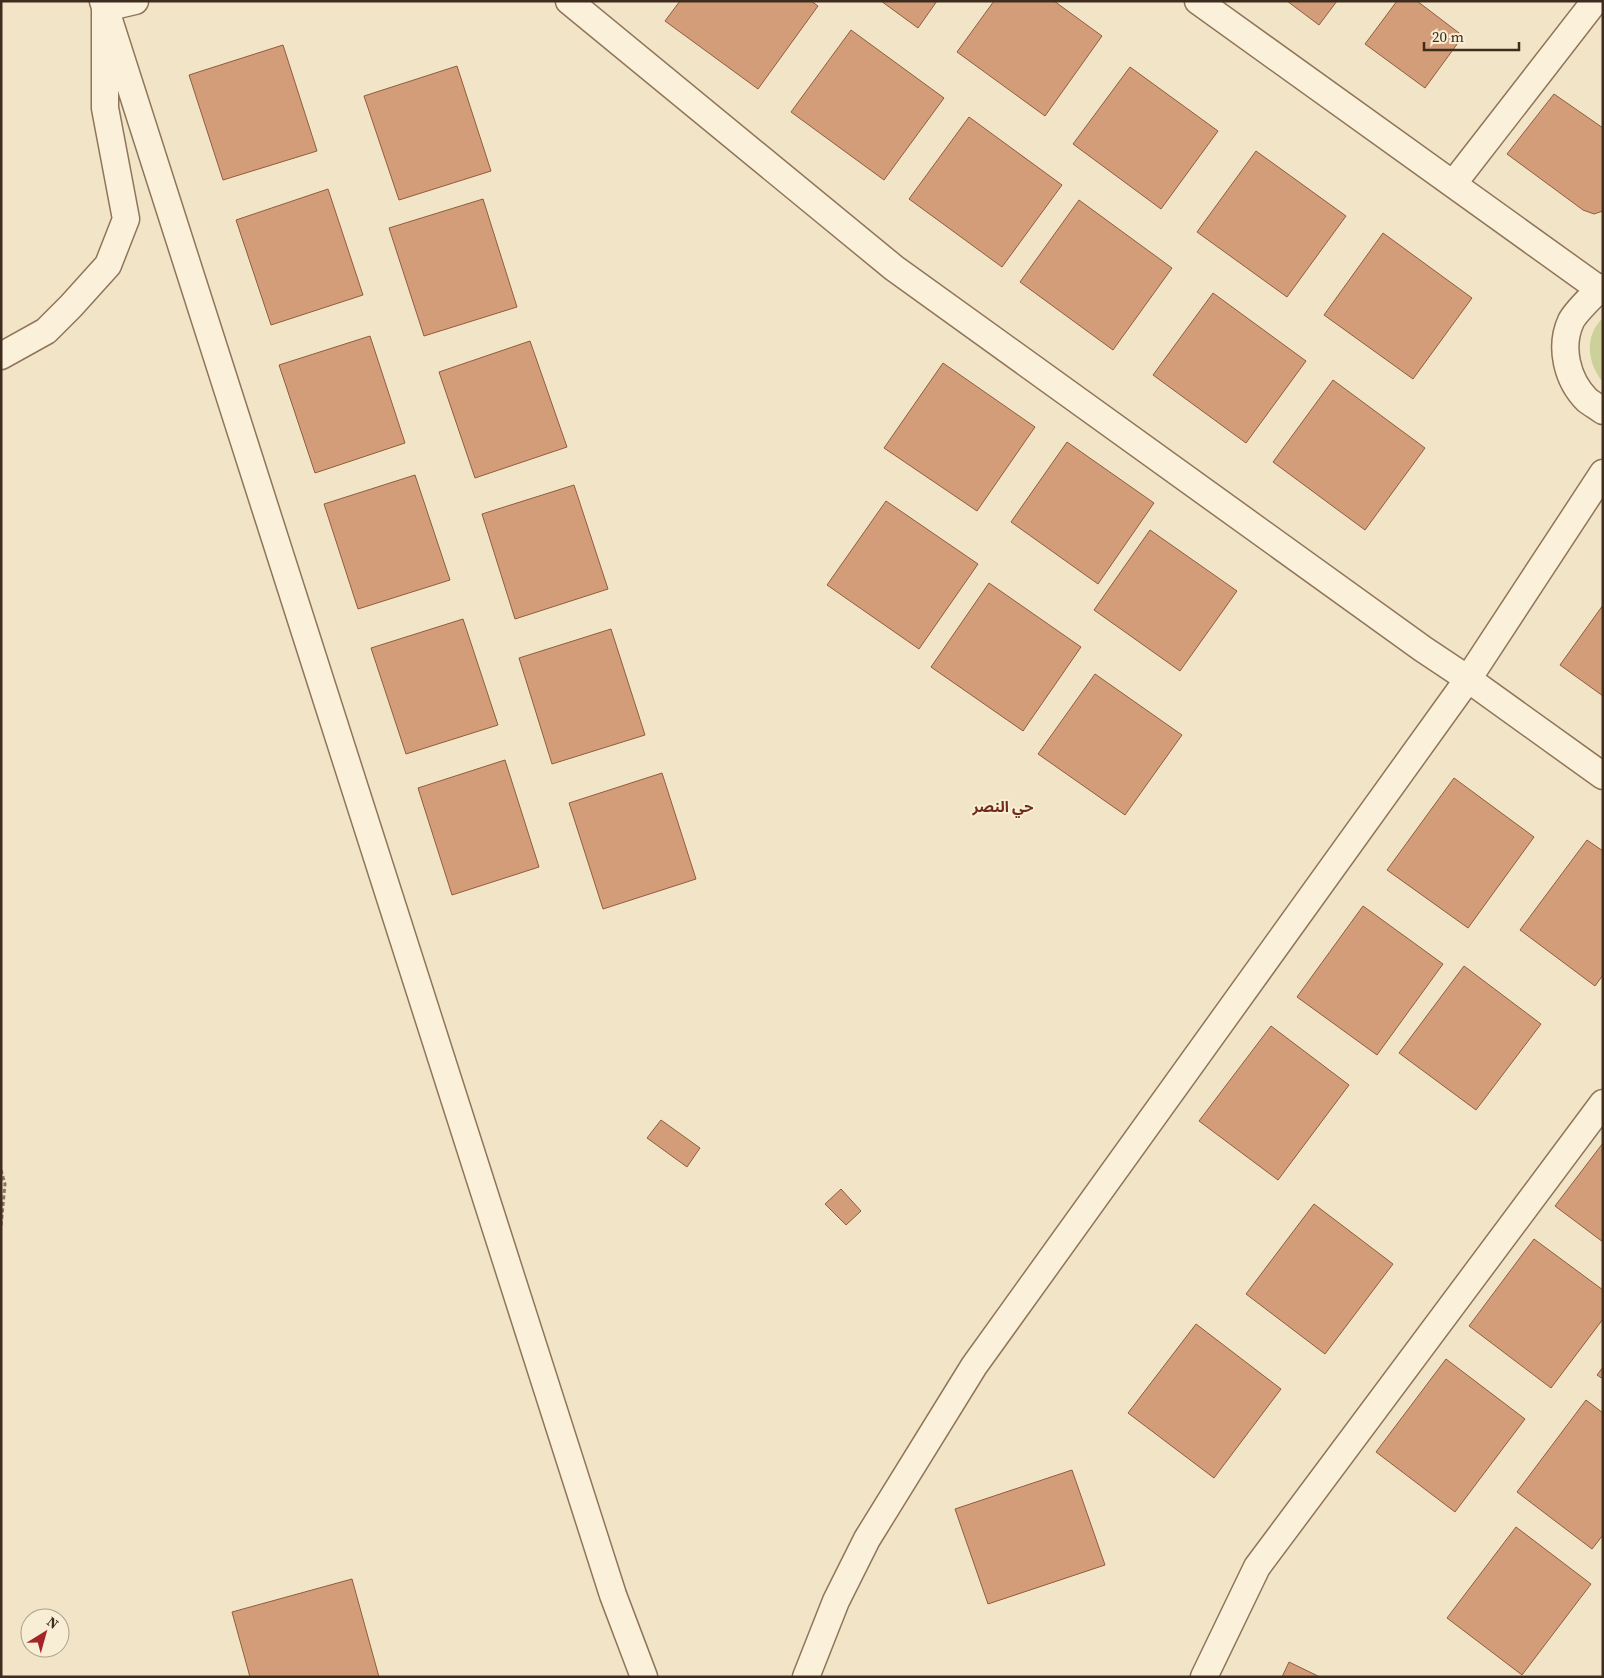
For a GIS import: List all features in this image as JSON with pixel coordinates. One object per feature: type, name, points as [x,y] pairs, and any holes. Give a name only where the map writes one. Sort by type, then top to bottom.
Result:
[{"type":"street","points":[[104,5],[135,1]]},
{"type":"street","points":[[569,1],[894,268],[1423,649],[1603,776]]},
{"type":"street","points":[[1198,1],[1601,288],[1572,319],[1566,351],[1569,370],[1576,386],[1588,400],[1603,411]]},
{"type":"street","points":[[1453,184],[1595,1]]},
{"type":"street","points":[[1,356],[46,331],[77,299],[108,265],[126,219],[105,108],[104,5]]},
{"type":"street","points":[[104,5],[613,1595],[644,1677]]},
{"type":"street","points":[[806,1677],[836,1601],[867,1539],[974,1366],[1468,679],[1603,473]]},
{"type":"street","points":[[1204,1677],[1256,1567],[1603,1103]]},
{"type":"path","points":[[1,1170],[5,1184],[1,1226]]},
{"type":"green space","points":[[1603,318],[1603,382],[1591,358],[1590,341],[1597,325]]},
{"type":"building","points":[[680,1],[811,1],[818,6],[758,89],[665,21]]},
{"type":"building","points":[[881,1],[937,1],[918,28]]},
{"type":"building","points":[[994,1],[1054,1],[1102,36],[1045,116],[957,52]]},
{"type":"building","points":[[1287,1],[1337,1],[1319,25]]},
{"type":"building","points":[[1397,1],[1417,1],[1463,36],[1425,88],[1365,44]]},
{"type":"building","points":[[851,30],[944,98],[884,180],[791,112]]},
{"type":"building","points":[[283,45],[317,151],[223,180],[189,75]]},
{"type":"building","points":[[457,66],[491,171],[399,200],[364,96]]},
{"type":"building","points":[[1130,67],[1218,131],[1161,209],[1073,144]]},
{"type":"building","points":[[1554,94],[1603,128],[1603,211],[1594,214],[1583,210],[1507,154]]},
{"type":"building","points":[[969,117],[1062,185],[1002,267],[909,199]]},
{"type":"building","points":[[1256,151],[1346,216],[1287,297],[1197,232]]},
{"type":"building","points":[[328,189],[363,295],[271,325],[236,220]]},
{"type":"building","points":[[483,199],[517,307],[424,336],[389,228]]},
{"type":"building","points":[[1079,200],[1172,268],[1113,350],[1020,282]]},
{"type":"building","points":[[1383,233],[1472,298],[1413,379],[1324,315]]},
{"type":"building","points":[[1213,293],[1306,361],[1246,443],[1153,375]]},
{"type":"building","points":[[370,336],[405,443],[315,473],[279,365]]},
{"type":"building","points":[[530,341],[567,447],[475,478],[439,372]]},
{"type":"building","points":[[943,363],[1035,427],[977,511],[884,448]]},
{"type":"building","points":[[1333,380],[1425,448],[1365,530],[1273,462]]},
{"type":"building","points":[[1067,442],[1154,503],[1098,584],[1011,522]]},
{"type":"building","points":[[415,475],[450,580],[358,609],[324,504]]},
{"type":"building","points":[[574,485],[608,589],[515,619],[482,514]]},
{"type":"building","points":[[886,501],[978,564],[919,649],[827,585]]},
{"type":"building","points":[[1150,530],[1237,591],[1180,671],[1094,610]]},
{"type":"building","points":[[989,583],[1081,647],[1023,731],[931,667]]},
{"type":"building","points":[[1603,605],[1603,696],[1560,665]]},
{"type":"building","points":[[463,619],[498,725],[406,754],[371,648]]},
{"type":"building","points":[[611,629],[645,735],[552,764],[519,658]]},
{"type":"building","points":[[1095,674],[1182,735],[1125,815],[1038,754]]},
{"type":"building","points":[[505,760],[539,867],[452,895],[418,788]]},
{"type":"building","points":[[662,773],[696,879],[603,909],[569,803]]},
{"type":"building","points":[[1454,778],[1534,837],[1468,928],[1387,870]]},
{"type":"building","points":[[1587,840],[1603,851],[1603,975],[1595,986],[1520,930]]},
{"type":"building","points":[[1363,906],[1443,964],[1377,1055],[1297,997]]},
{"type":"building","points":[[1464,966],[1541,1024],[1476,1110],[1399,1053]]},
{"type":"building","points":[[1271,1026],[1349,1085],[1278,1180],[1199,1121]]},
{"type":"building","points":[[661,1120],[700,1148],[687,1167],[647,1138]]},
{"type":"building","points":[[1603,1143],[1603,1242],[1555,1206]]},
{"type":"building","points":[[841,1189],[861,1211],[846,1225],[825,1204]]},
{"type":"building","points":[[1314,1204],[1393,1264],[1325,1354],[1246,1294]]},
{"type":"building","points":[[1534,1239],[1603,1290],[1603,1319],[1551,1388],[1469,1326]]},
{"type":"building","points":[[1196,1324],[1281,1389],[1214,1478],[1128,1413]]},
{"type":"building","points":[[1446,1359],[1525,1419],[1455,1512],[1376,1452]]},
{"type":"building","points":[[1603,1367],[1603,1379],[1597,1375]]},
{"type":"building","points":[[1586,1400],[1603,1413],[1603,1535],[1592,1549],[1517,1492]]},
{"type":"building","points":[[1072,1470],[1105,1565],[988,1604],[955,1509]]},
{"type":"building","points":[[1516,1527],[1591,1584],[1522,1675],[1447,1618]]},
{"type":"building","points":[[352,1579],[379,1677],[250,1677],[232,1612]]},
{"type":"building","points":[[1289,1662],[1320,1677],[1282,1677]]},
{"type":"district","name":"حي النصر","points":[[1003,806]]}]
